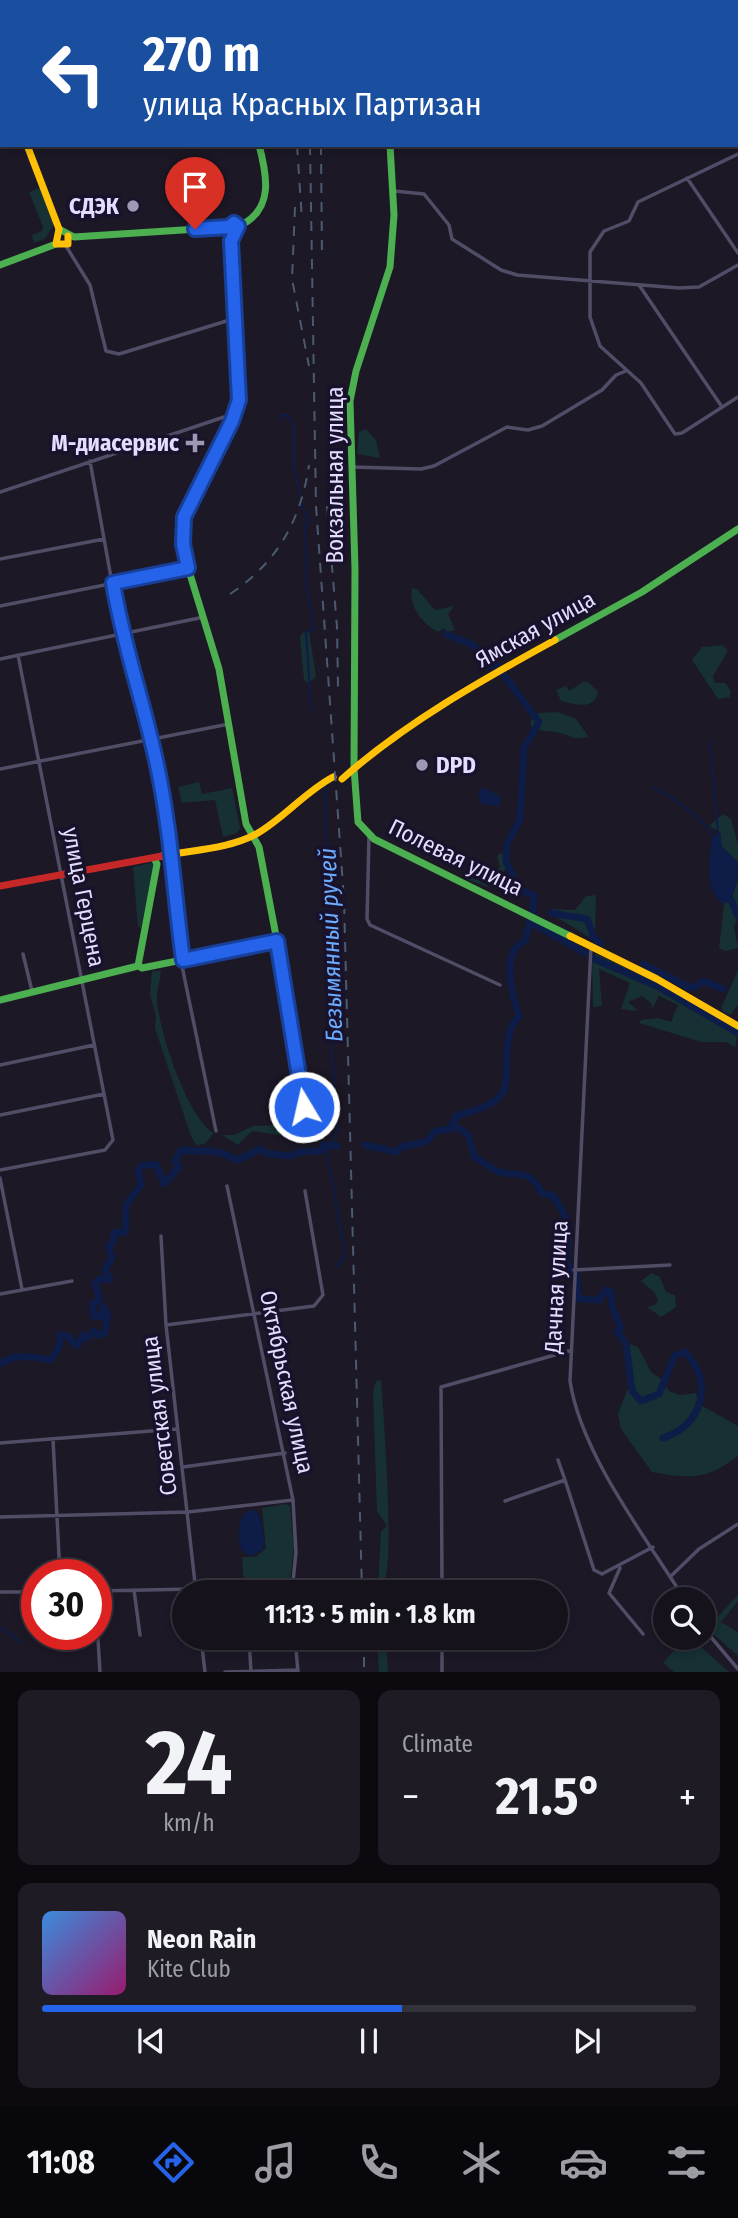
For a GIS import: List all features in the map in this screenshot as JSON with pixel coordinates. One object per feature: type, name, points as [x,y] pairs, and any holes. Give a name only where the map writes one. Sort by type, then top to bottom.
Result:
[{"type":"main road","points":[[28,147],[64,240]]},
{"type":"main road","points":[[0,265],[64,240],[235,228],[256,219],[264,205],[265,177],[259,147]]},
{"type":"main road","name":"Вокзальная улица","points":[[354,768],[352,387],[391,266],[393,191],[390,147]]},
{"type":"main road","points":[[0,1000],[137,968],[277,941],[260,847],[246,825],[219,666],[183,544],[184,517],[233,418],[239,389],[231,242],[235,228]]},
{"type":"main road","name":"Ямская улица","points":[[337,777],[506,665],[642,592],[738,529]]},
{"type":"main road","points":[[355,737],[359,752],[370,754]]},
{"type":"main road","points":[[0,886],[253,836],[280,820],[337,777],[355,754]]},
{"type":"main road","name":"Полевая улица","points":[[354,768],[356,818],[369,836],[675,988],[738,1026]]},
{"type":"main road","points":[[337,777],[351,782],[354,789]]},
{"type":"main road","points":[[156,871],[172,854]]},
{"type":"main road","points":[[137,968],[148,898],[158,860],[152,857]]},
{"type":"street","points":[[738,153],[638,202],[629,221],[604,231],[590,252],[589,281],[590,317],[595,336],[608,354],[624,364],[626,371],[647,389],[675,434],[682,433],[738,397]]},
{"type":"street","points":[[687,178],[738,253]]},
{"type":"street","points":[[393,191],[424,194],[449,225],[452,239],[501,270],[517,275],[699,287],[738,265]]},
{"type":"street","points":[[64,240],[90,285],[106,351],[110,354],[119,354],[235,319]]},
{"type":"street","points":[[639,285],[722,407]]},
{"type":"street","points":[[352,467],[429,468],[508,427],[528,430],[542,426],[602,390],[616,374],[626,371]]},
{"type":"street","points":[[0,492],[224,417],[233,418]]},
{"type":"street","points":[[90,461],[121,633],[152,741],[172,854],[182,960],[216,1131]]},
{"type":"street","points":[[0,559],[104,539]]},
{"type":"street","points":[[0,606],[188,568]]},
{"type":"street","points":[[0,659],[204,617]]},
{"type":"street","name":"улица Герцена","points":[[0,1170],[105,1150],[111,1145],[113,1137],[18,655]]},
{"type":"street","points":[[0,769],[229,724]]},
{"type":"street","points":[[369,836],[367,905],[370,925],[500,985]]},
{"type":"street","points":[[277,941],[304,1107]]},
{"type":"street","name":"Дачная улица","points":[[591,946],[569,1351],[573,1397],[585,1437],[677,1587]]},
{"type":"street","points":[[23,954],[32,993]]},
{"type":"street","points":[[0,1065],[95,1044]]},
{"type":"street","points":[[0,1115],[104,1094]]},
{"type":"street","points":[[0,1178],[22,1289]]},
{"type":"street","name":"Октябрьская улица","points":[[228,1186],[293,1500],[296,1552],[293,1580]]},
{"type":"street","points":[[166,1325],[255,1312],[286,1311],[314,1306],[321,1302],[323,1295],[305,1191]]},
{"type":"street","name":"Советская улица","points":[[160,1236],[166,1325],[195,1580]]},
{"type":"street","points":[[574,1270],[670,1265]]},
{"type":"street","points":[[0,1294],[72,1281]]},
{"type":"street","points":[[442,1580],[441,1387],[569,1351]]},
{"type":"street","points":[[0,1443],[177,1429]]},
{"type":"street","points":[[53,1439],[60,1559]]},
{"type":"street","points":[[182,1467],[285,1453]]},
{"type":"street","points":[[558,1460],[594,1570],[602,1574],[653,1548]]},
{"type":"street","points":[[505,1501],[565,1480]]},
{"type":"street","points":[[0,1517],[187,1512],[293,1500]]},
{"type":"street","points":[[671,1576],[699,1549],[738,1524]]},
{"type":"street","points":[[621,1566],[609,1587],[609,1593],[643,1634]]},
{"type":"street","points":[[134,1590],[140,1635]]},
{"type":"street","points":[[112,1591],[172,1590]]},
{"type":"street","points":[[0,1592],[21,1592]]},
{"type":"street","points":[[716,1643],[738,1669]]},
{"type":"street","points":[[98,1650],[100,1672]]},
{"type":"street","points":[[202,1650],[205,1672]]},
{"type":"street","points":[[249,1650],[251,1672]]},
{"type":"street","points":[[225,1672],[298,1671],[296,1650]]},
{"type":"street","points":[[442,1650],[442,1672]]},
{"type":"green space","points":[[40,188],[54,224],[45,239],[34,243],[32,235],[42,231],[43,227],[29,192]]},
{"type":"green space","points":[[366,429],[376,440],[380,458],[357,454],[359,432]]},
{"type":"green space","points":[[412,588],[417,589],[435,610],[454,606],[448,614],[455,630],[446,632],[444,628],[438,632],[427,624],[412,601]]},
{"type":"green space","points":[[309,631],[316,677],[308,683],[304,680],[300,637],[302,633]]},
{"type":"green space","points":[[723,645],[728,651],[713,676],[715,683],[725,683],[731,691],[730,697],[718,699],[692,660],[702,647]]},
{"type":"green space","points":[[583,682],[588,682],[598,692],[592,702],[583,705],[561,701],[556,690],[566,686],[569,691]]},
{"type":"green space","points":[[558,712],[576,719],[589,737],[575,738],[531,726],[531,720],[539,713]]},
{"type":"green space","points":[[199,782],[202,794],[232,788],[240,828],[237,833],[223,837],[215,800],[182,803],[178,787]]},
{"type":"green space","points":[[723,814],[731,819],[738,844],[738,862],[722,847],[720,832],[709,826]]},
{"type":"green space","points":[[500,853],[509,857],[505,871],[488,880],[488,887],[468,880],[470,875],[486,878],[500,867],[497,857]]},
{"type":"green space","points":[[154,862],[141,928],[138,927],[133,867]]},
{"type":"green space","points":[[738,880],[738,919],[734,926],[738,948],[725,951],[719,948],[724,904],[731,900]]},
{"type":"green space","points":[[596,895],[595,935],[591,938],[551,914],[552,909],[575,910],[586,896]]},
{"type":"green space","points":[[596,954],[664,987],[738,1031],[735,1047],[727,1042],[701,1042],[639,1023],[641,1020],[658,1018],[671,1022],[678,1005],[659,996],[652,1009],[651,1003],[642,996],[628,1002],[638,1011],[621,1009],[630,983],[599,969],[602,1006],[593,1007],[592,958]]},
{"type":"green space","points":[[738,970],[738,1005],[730,1015],[722,1011],[722,1006]]},
{"type":"green space","points":[[152,971],[161,971],[157,1003],[177,1074],[194,1111],[214,1133],[205,1144],[196,1145],[191,1136],[155,1028],[156,1016],[150,995]]},
{"type":"green space","points":[[302,1111],[306,1112],[307,1134],[297,1138],[252,1131],[238,1145],[222,1135],[234,1135],[253,1126],[293,1124]]},
{"type":"green space","points":[[651,1273],[660,1277],[666,1292],[675,1295],[676,1307],[661,1317],[647,1307],[655,1305],[658,1300],[654,1292],[641,1281]]},
{"type":"green space","points":[[623,1342],[638,1347],[651,1372],[661,1379],[669,1391],[680,1395],[696,1393],[699,1404],[738,1426],[738,1456],[717,1470],[698,1476],[652,1472],[621,1429],[618,1414],[628,1388]]},
{"type":"green space","points":[[381,1380],[386,1456],[389,1525],[385,1580],[378,1580],[381,1531],[387,1526],[377,1511],[373,1392],[376,1381]]},
{"type":"green space","points":[[286,1504],[290,1506],[294,1546],[290,1580],[244,1580],[242,1557],[256,1557],[266,1548],[262,1508]]},
{"type":"green space","points":[[738,1595],[738,1601],[721,1622],[738,1632],[738,1656],[716,1636],[716,1619]]},
{"type":"green space","points":[[378,1650],[387,1650],[388,1672],[379,1672]]},
{"type":"green space","points":[[674,1650],[704,1650],[729,1672],[674,1672],[663,1663]]},
{"type":"water","points":[[483,787],[501,797],[499,806],[482,804],[478,794]]},
{"type":"water","points":[[720,832],[722,847],[738,862],[734,891],[724,904],[713,893],[709,875],[712,838]]},
{"type":"water","points":[[250,1510],[256,1511],[258,1515],[264,1541],[262,1551],[250,1556],[242,1551],[239,1534],[242,1518]]},
{"type":"waterway","points":[[282,420],[281,415],[287,415],[294,425],[294,470],[301,498]]},
{"type":"waterway","points":[[302,505],[309,522],[305,527],[306,582],[314,630],[306,631],[311,710]]},
{"type":"waterway","points":[[446,634],[473,645],[491,666],[498,666]]},
{"type":"waterway","points":[[503,674],[539,722],[524,748],[520,819],[507,844],[506,861],[513,877],[511,885],[534,896],[533,911]]},
{"type":"waterway","points":[[710,740],[718,833]]},
{"type":"waterway","name":"Безымянный ручей","points":[[325,785],[331,1039],[337,1129],[332,1146]]},
{"type":"waterway","points":[[654,788],[687,809],[703,823],[714,838]]},
{"type":"waterway","points":[[731,900],[738,916]]},
{"type":"waterway","points":[[551,913],[587,919],[594,938],[600,943]]},
{"type":"waterway","points":[[365,1145],[396,1152],[401,1147],[426,1142],[435,1131],[451,1129],[456,1116],[487,1106],[501,1095],[506,1079],[509,1036],[519,1016],[511,986],[510,964],[517,946],[525,941],[530,921]]},
{"type":"waterway","points":[[530,922],[585,953]]},
{"type":"waterway","points":[[592,958],[657,986],[738,1033]]},
{"type":"waterway","points":[[643,964],[689,987],[695,987],[703,981],[723,989]]},
{"type":"waterway","points":[[453,1125],[468,1134],[474,1157],[499,1172],[529,1177],[542,1194],[552,1195],[569,1227],[567,1256],[570,1270]]},
{"type":"waterway","points":[[0,1364],[18,1357],[51,1360],[59,1347],[60,1335],[68,1336],[77,1346],[83,1335],[87,1338],[94,1331],[97,1335],[104,1334],[108,1315],[103,1307],[101,1317],[93,1316],[93,1303],[100,1300],[95,1284],[99,1279],[110,1279],[105,1269],[112,1258],[108,1246],[113,1243],[114,1233],[125,1232],[126,1205],[141,1185],[138,1171],[141,1166],[156,1164],[164,1184],[179,1167],[175,1161],[181,1150],[219,1152],[238,1160],[260,1149],[269,1154],[291,1156],[299,1152],[323,1150],[323,1145],[337,1146]]},
{"type":"waterway","points":[[326,1146],[344,1250],[344,1258],[337,1266]]},
{"type":"waterway","points":[[576,1274],[579,1299],[599,1300],[606,1290],[611,1292],[612,1306],[621,1328],[617,1332],[626,1343],[632,1391],[641,1401],[659,1394],[675,1355],[685,1352],[694,1364],[700,1376],[700,1402],[687,1424],[663,1438]]},
{"type":"waterway","points":[[0,1627],[21,1642]]},
{"type":"railway","points":[[297,147],[302,220]]},
{"type":"railway","points":[[310,147],[316,506],[344,900],[362,1580]]},
{"type":"railway","points":[[321,147],[322,257]]},
{"type":"railway","points":[[295,207],[292,279],[309,366]]},
{"type":"railway","points":[[230,594],[261,568],[284,538],[300,504],[309,465]]},
{"type":"railway","points":[[327,506],[337,627],[338,687]]},
{"type":"railway","points":[[364,1650],[364,1672]]},
{"type":"traffic: fast","points":[[241,225],[252,218],[263,201],[266,179],[259,147]]},
{"type":"traffic: fast","points":[[390,147],[394,215],[390,267],[356,371],[350,401],[355,569],[354,768],[358,822],[374,839],[570,936]]},
{"type":"traffic: fast","points":[[59,229],[74,237],[229,227],[234,223],[241,225]]},
{"type":"traffic: fast","points":[[139,966],[142,968],[277,941],[259,847],[246,824],[219,669],[189,571],[183,538],[188,505],[238,405],[231,241],[241,225]]},
{"type":"traffic: fast","points":[[0,265],[56,244]]},
{"type":"traffic: fast","points":[[555,640],[642,592],[738,529]]},
{"type":"traffic: fast","points":[[0,1000],[138,966],[157,864],[154,858]]},
{"type":"traffic: slow","points":[[28,147],[59,229],[56,244]]},
{"type":"traffic: slow","points":[[56,244],[68,244],[68,236]]},
{"type":"traffic: slow","points":[[342,779],[418,721],[555,640]]},
{"type":"traffic: slow","points":[[162,856],[224,846],[258,833],[333,777]]},
{"type":"traffic: slow","points":[[570,936],[657,979],[738,1026]]},
{"type":"traffic: jam","points":[[0,886],[162,856]]},
{"type":"place","name":"СДЭК","points":[[133,206]]},
{"type":"place","name":"М-диасервис","points":[[195,443]]},
{"type":"place","name":"DPD","points":[[422,765]]},
{"type":"route","points":[[195,229],[229,227],[234,223],[238,226],[231,241],[239,389],[236,414],[194,491],[184,517],[183,544],[188,568],[113,583],[121,633],[152,741],[163,796],[173,854],[183,960],[277,941],[304,1107]]}]
